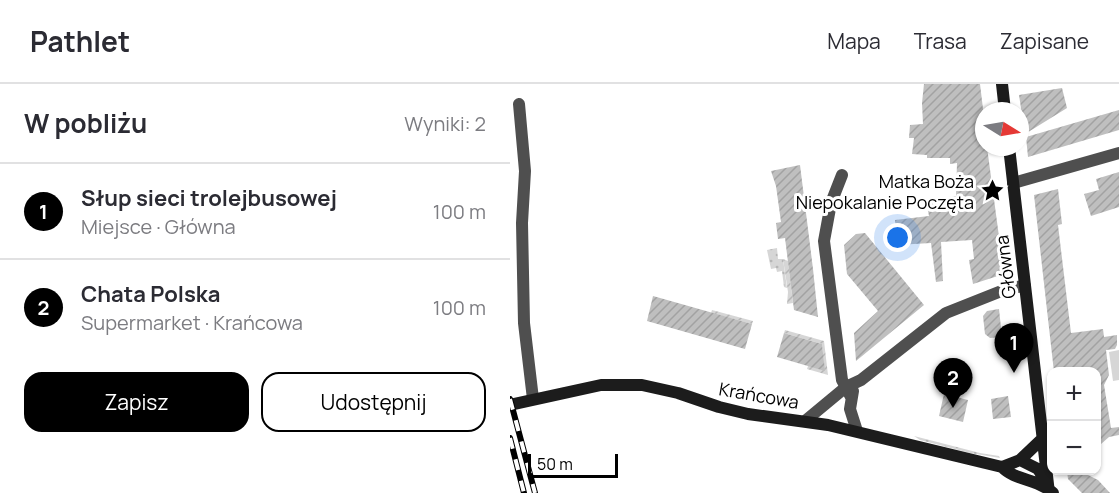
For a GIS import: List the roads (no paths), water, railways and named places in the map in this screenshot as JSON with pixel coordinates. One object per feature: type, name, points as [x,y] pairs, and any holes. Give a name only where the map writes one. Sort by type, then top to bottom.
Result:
[{"type":"street","points":[[1002,84],[1004,102]]},
{"type":"street","points":[[519,104],[525,171],[522,223],[524,323],[533,399]]},
{"type":"street","points":[[1013,183],[1119,153]]},
{"type":"street","name":"Główna","points":[[1010,156],[1042,439],[1051,492]]},
{"type":"street","points":[[842,175],[831,203],[825,241],[842,380],[848,392],[856,431]]},
{"type":"street","points":[[805,421],[848,392],[946,313],[1010,288],[1025,286]]},
{"type":"street","name":"Krańcowa","points":[[510,405],[601,385],[642,385],[748,414],[805,421],[856,431],[1002,467],[1008,473],[1029,480],[1051,492]]},
{"type":"street","points":[[1002,467],[1020,460],[1042,439]]},
{"type":"street","points":[[1020,460],[1038,469],[1051,492]]},
{"type":"railway","points":[[510,399],[535,493]]},
{"type":"railway","points":[[510,438],[524,493]]},
{"type":"place","name":"Matka Boża Niepokalanie Poczęta","points":[[992,191]]},
{"type":"place","name":"Słup sieci trolejbusowej","points":[[1014,373]]},
{"type":"place","name":"Chata Polska","points":[[953,408]]}]
